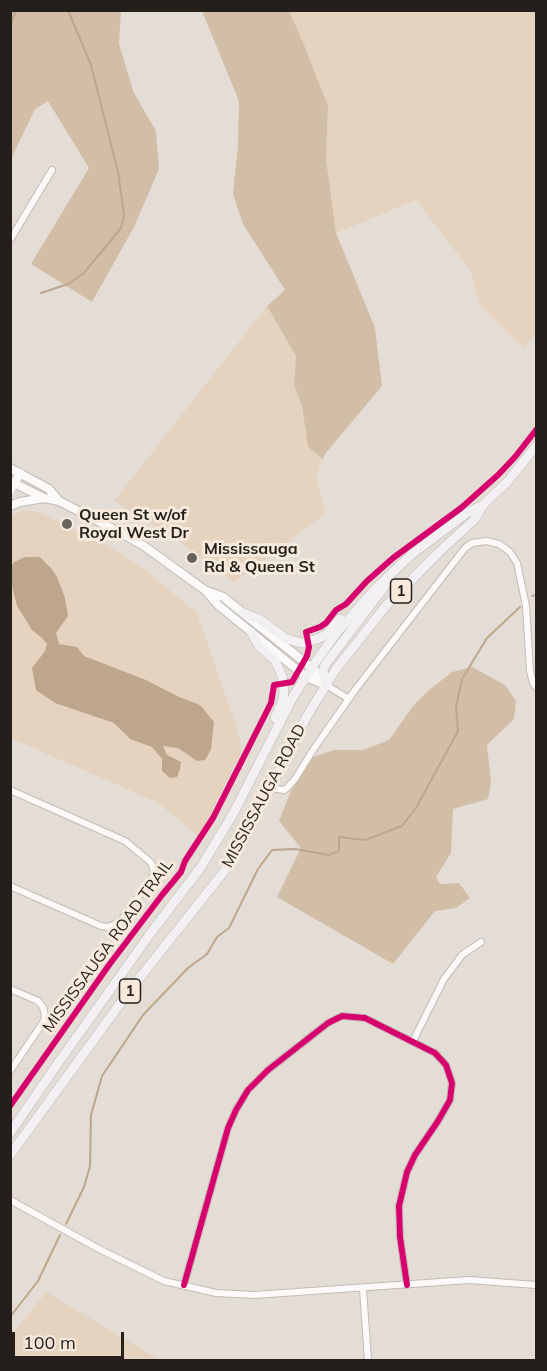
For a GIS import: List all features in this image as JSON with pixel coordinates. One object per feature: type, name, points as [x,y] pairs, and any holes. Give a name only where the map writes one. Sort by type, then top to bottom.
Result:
[{"type":"main road","name":"MISSISSAUGA ROAD","points":[[10,1155],[130,990],[230,864],[306,716],[349,652],[385,607],[474,520],[483,505],[508,481],[534,449]]},
{"type":"main road","points":[[10,468],[50,489],[59,501]]},
{"type":"main road","points":[[13,482],[44,498],[59,501],[124,535],[178,570],[206,591],[218,605],[306,677],[326,685]]},
{"type":"main road","points":[[10,506],[44,498]]},
{"type":"main road","name":"MISSISSAUGA ROAD","points":[[10,1133],[150,934],[201,867],[233,814],[294,695],[338,631],[377,587],[412,554],[467,513],[483,505]]},
{"type":"main road","points":[[326,685],[323,671],[325,664],[386,586],[392,573]]},
{"type":"main road","points":[[243,613],[259,619],[285,638],[294,642],[308,642],[328,633],[364,591],[377,587]]},
{"type":"main road","points":[[206,591],[223,597],[312,668],[326,685]]},
{"type":"main road","points":[[251,632],[259,646],[275,660],[282,676],[284,693],[282,703],[265,737],[268,745]]},
{"type":"street","points":[[10,240],[52,170]]},
{"type":"street","points":[[10,492],[13,482],[20,473]]},
{"type":"street","points":[[270,788],[284,790],[296,779],[313,750],[349,699],[465,548],[472,543],[485,541],[500,544],[510,552],[517,563],[526,606],[530,670],[533,683],[537,687]]},
{"type":"street","points":[[326,685],[349,699]]},
{"type":"street","points":[[10,790],[125,841],[152,864],[154,872],[151,880],[122,919],[108,927],[10,886]]},
{"type":"street","points":[[413,1041],[444,979],[462,955],[480,942]]},
{"type":"street","points":[[10,989],[38,1001],[43,1007],[45,1016],[44,1021],[10,1071]]},
{"type":"street","points":[[184,1285],[228,1128],[236,1110],[248,1090],[268,1070],[328,1023],[342,1016],[365,1018],[435,1053],[446,1065],[452,1083],[450,1100],[415,1155],[407,1172],[399,1206],[400,1237],[407,1285]]},
{"type":"street","points":[[10,1200],[99,1249],[164,1281],[216,1293],[254,1295],[469,1281],[537,1285]]},
{"type":"street","points":[[363,1289],[368,1360]]},
{"type":"shaded area","points":[[11,10],[121,11],[119,44],[134,93],[156,131],[159,169],[134,227],[92,302],[31,264],[89,168],[48,101],[35,109],[11,159]]},
{"type":"shaded area","points":[[202,11],[289,11],[328,106],[326,159],[336,233],[375,328],[382,386],[323,459],[308,447],[302,406],[294,384],[296,356],[267,306],[285,290],[243,224],[233,194],[238,145],[239,101]]},
{"type":"shaded area","points":[[289,11],[536,11],[536,333],[524,349],[480,305],[470,270],[416,200],[336,233],[326,159],[328,106]]},
{"type":"shaded area","points":[[267,306],[296,356],[294,384],[302,406],[308,447],[323,459],[316,477],[326,513],[234,583],[176,539],[114,501]]},
{"type":"shaded area","points":[[23,510],[43,514],[121,553],[197,613],[237,728],[242,751],[199,837],[156,802],[11,738],[11,516]]},
{"type":"shaded area","points":[[25,557],[40,557],[57,577],[65,598],[68,616],[56,633],[59,644],[77,647],[84,656],[146,680],[200,705],[214,722],[211,749],[205,760],[197,761],[178,748],[163,746],[167,755],[181,762],[177,777],[170,778],[162,771],[162,759],[152,747],[130,739],[114,723],[55,703],[36,690],[32,668],[45,651],[47,644],[32,630],[17,606],[11,582],[11,567],[14,562]]},
{"type":"shaded area","points":[[472,667],[505,685],[516,701],[514,719],[487,745],[491,782],[488,799],[453,809],[451,853],[436,877],[440,884],[459,883],[470,898],[456,908],[435,911],[393,964],[277,897],[301,848],[279,821],[290,793],[313,757],[334,750],[363,750],[389,740],[413,706],[429,690],[452,672]]},
{"type":"shaded area","points":[[46,1292],[160,1360],[11,1360],[11,1336]]},
{"type":"waterway","points":[[10,26],[16,10]]},
{"type":"waterway","points":[[41,293],[68,284],[83,274],[121,228],[124,215],[118,172],[91,65],[68,10]]},
{"type":"waterway","points":[[532,596],[536,595]]},
{"type":"waterway","points":[[66,1224],[84,1187],[90,1166],[91,1115],[102,1076],[143,1015],[188,968],[207,954],[217,937],[229,928],[258,869],[272,850],[295,849],[329,855],[339,851],[339,837],[365,840],[402,826],[416,808],[458,731],[456,707],[462,679],[487,638],[520,607]]},
{"type":"waterway","points":[[10,1317],[38,1281],[60,1235]]},
{"type":"cycle path","name":"MISSISSAUGA ROAD TRAIL","points":[[10,1106],[109,965],[181,872],[185,861],[213,818],[271,703],[274,685],[292,682],[307,656],[309,647],[306,632],[326,623],[336,610],[346,604],[393,558],[461,508],[498,475],[536,430]]},
{"type":"cycle path","points":[[184,1285],[228,1128],[236,1110],[248,1090],[268,1070],[328,1023],[342,1016],[365,1018],[435,1053],[446,1065],[452,1083],[450,1100],[415,1155],[407,1172],[399,1206],[400,1237],[407,1285]]},
{"type":"place","name":"Queen St w/of Royal West Dr","points":[[67,524]]},
{"type":"place","name":"Mississauga Rd & Queen St","points":[[192,558]]}]
